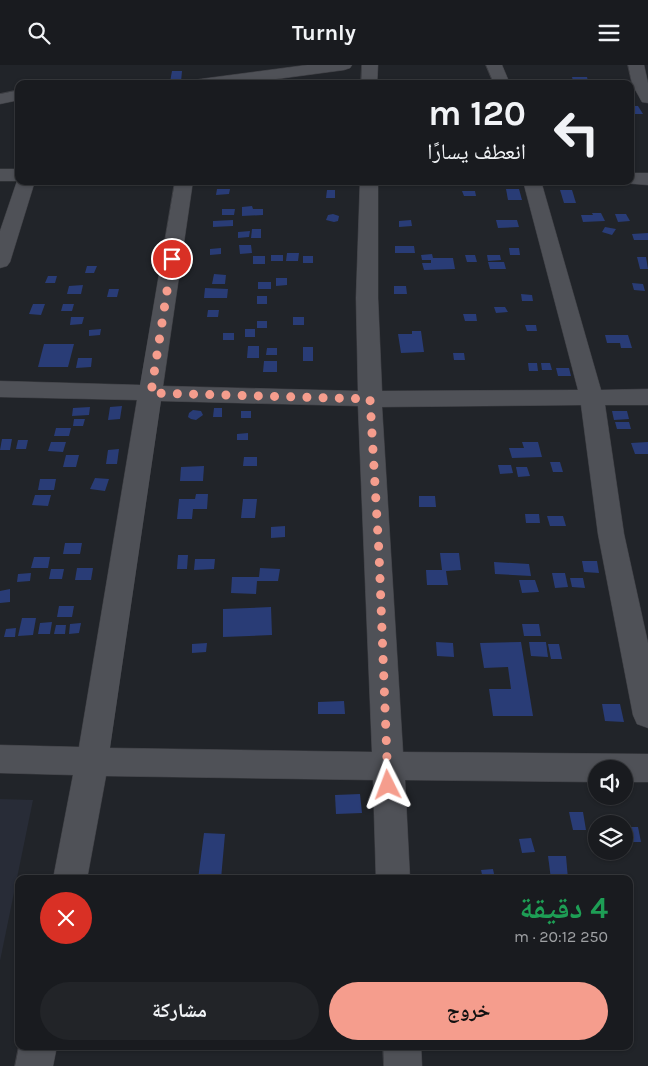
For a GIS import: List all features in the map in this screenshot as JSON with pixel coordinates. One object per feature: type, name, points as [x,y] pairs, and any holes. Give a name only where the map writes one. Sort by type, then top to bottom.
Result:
[{"type":"street","points":[[198,80],[203,65]]},
{"type":"street","points":[[231,80],[344,65]]},
{"type":"street","points":[[369,80],[370,65]]},
{"type":"street","points":[[494,65],[500,80]]},
{"type":"street","points":[[636,65],[640,84],[648,98]]},
{"type":"street","points":[[0,99],[15,96]]},
{"type":"street","points":[[0,175],[15,175]]},
{"type":"street","points":[[634,179],[648,179]]},
{"type":"street","points":[[0,262],[25,185]]},
{"type":"street","points":[[71,875],[92,762],[125,543],[151,393],[183,185]]},
{"type":"street","points":[[369,185],[367,298],[370,399],[379,553],[393,875]]},
{"type":"street","points":[[533,185],[592,399],[611,534],[648,715]]},
{"type":"street","points":[[0,389],[370,399],[592,399],[648,397]]},
{"type":"street","points":[[0,759],[214,765],[648,768]]},
{"type":"street","points":[[34,1066],[37,1050]]},
{"type":"street","points":[[402,1050],[403,1066]]},
{"type":"shaded area","points":[[0,799],[33,800],[18,875],[15,875],[15,888],[0,961]]},
{"type":"building","points":[[172,71],[182,71],[181,80],[170,80]]},
{"type":"building","points":[[572,77],[587,77],[588,80],[573,80]]},
{"type":"building","points":[[634,106],[638,106],[643,114],[634,114]]},
{"type":"building","points":[[217,189],[230,189],[229,194],[216,195]]},
{"type":"building","points":[[506,189],[519,189],[522,200],[508,200]]},
{"type":"building","points":[[327,190],[335,190],[335,198],[326,198]]},
{"type":"building","points":[[560,190],[572,190],[576,203],[564,203]]},
{"type":"building","points":[[462,191],[475,191],[476,196],[464,196]]},
{"type":"building","points":[[252,206],[253,209],[263,209],[263,215],[242,216],[242,207]]},
{"type":"building","points":[[222,209],[235,209],[234,215],[222,215]]},
{"type":"building","points":[[592,213],[601,213],[605,221],[583,222],[581,215],[593,215]]},
{"type":"building","points":[[615,214],[626,214],[630,221],[618,222]]},
{"type":"building","points":[[328,215],[339,216],[338,221],[326,220]]},
{"type":"building","points":[[233,220],[233,226],[213,227],[213,221]]},
{"type":"building","points":[[411,220],[412,226],[399,227],[399,221]]},
{"type":"building","points":[[496,220],[517,220],[519,227],[498,228]]},
{"type":"building","points":[[605,227],[616,229],[612,235],[602,232]]},
{"type":"building","points":[[252,229],[261,229],[261,238],[251,238]]},
{"type":"building","points":[[250,231],[249,237],[238,238],[238,232]]},
{"type":"building","points":[[648,233],[648,240],[634,240],[632,234]]},
{"type":"building","points":[[239,245],[251,245],[252,253],[240,254]]},
{"type":"building","points":[[395,246],[414,246],[415,253],[395,253]]},
{"type":"building","points":[[221,248],[221,254],[210,255],[210,249]]},
{"type":"building","points":[[509,248],[519,248],[520,255],[510,255]]},
{"type":"building","points":[[287,253],[299,253],[298,261],[286,261]]},
{"type":"building","points":[[432,254],[433,258],[453,258],[455,269],[424,270],[422,263],[431,263],[431,260],[422,260],[421,255]]},
{"type":"building","points":[[271,255],[283,255],[283,261],[271,261]]},
{"type":"building","points":[[465,255],[475,255],[477,262],[467,262]]},
{"type":"building","points":[[487,255],[500,255],[501,260],[488,261]]},
{"type":"building","points":[[253,256],[265,256],[265,264],[253,264]]},
{"type":"building","points":[[303,256],[313,256],[313,263],[303,263]]},
{"type":"building","points":[[637,257],[646,257],[648,269],[640,269]]},
{"type":"building","points":[[488,262],[504,262],[506,269],[490,269]]},
{"type":"building","points":[[87,266],[97,266],[94,273],[85,273]]},
{"type":"building","points":[[214,274],[226,275],[225,284],[212,284]]},
{"type":"building","points":[[48,276],[57,276],[55,283],[45,283]]},
{"type":"building","points":[[276,278],[287,278],[287,285],[276,286]]},
{"type":"building","points":[[258,282],[271,282],[271,289],[258,289]]},
{"type":"building","points":[[632,283],[643,284],[645,291],[634,290]]},
{"type":"building","points":[[83,285],[81,294],[67,294],[69,286]]},
{"type":"building","points":[[394,286],[406,286],[407,294],[394,294]]},
{"type":"building","points":[[205,288],[228,289],[227,298],[204,298]]},
{"type":"building","points":[[109,289],[119,289],[117,297],[107,297]]},
{"type":"building","points":[[521,294],[532,295],[533,301],[522,301]]},
{"type":"building","points":[[257,296],[267,296],[267,304],[257,304]]},
{"type":"building","points":[[33,304],[45,304],[41,315],[29,314]]},
{"type":"building","points":[[63,304],[74,304],[72,311],[61,311]]},
{"type":"building","points":[[494,307],[505,307],[508,312],[496,313]]},
{"type":"building","points":[[208,310],[219,310],[218,317],[207,317]]},
{"type":"building","points":[[463,314],[476,314],[477,321],[465,321]]},
{"type":"building","points":[[71,317],[84,317],[82,324],[70,325]]},
{"type":"building","points":[[293,317],[304,317],[304,325],[293,325]]},
{"type":"building","points":[[257,321],[267,321],[267,328],[257,328]]},
{"type":"building","points":[[525,325],[536,325],[537,331],[527,331]]},
{"type":"building","points":[[101,329],[100,335],[89,336],[89,330]]},
{"type":"building","points":[[245,329],[255,329],[255,337],[245,337]]},
{"type":"building","points":[[412,331],[421,331],[424,352],[401,353],[398,334],[412,334]]},
{"type":"building","points":[[223,333],[234,333],[234,340],[223,340]]},
{"type":"building","points":[[605,335],[628,335],[632,348],[621,348],[620,343],[607,343]]},
{"type":"building","points":[[44,344],[74,344],[68,367],[38,367]]},
{"type":"building","points":[[248,346],[259,346],[259,358],[247,358]]},
{"type":"building","points":[[303,347],[313,347],[313,361],[303,361]]},
{"type":"building","points":[[267,348],[277,348],[277,355],[266,355]]},
{"type":"building","points":[[453,353],[464,353],[465,360],[454,360]]},
{"type":"building","points":[[78,358],[92,358],[91,367],[76,368]]},
{"type":"building","points":[[264,361],[277,361],[277,372],[263,372]]},
{"type":"building","points":[[528,363],[537,363],[538,371],[529,371]]},
{"type":"building","points":[[541,363],[550,363],[552,370],[542,370]]},
{"type":"building","points":[[556,368],[569,368],[571,376],[558,376]]},
{"type":"building","points":[[122,406],[120,419],[108,420],[110,407]]},
{"type":"building","points":[[90,407],[89,415],[72,416],[73,408]]},
{"type":"building","points":[[214,408],[222,408],[222,417],[213,417]]},
{"type":"building","points":[[193,410],[201,411],[203,415],[196,420],[191,419],[188,417],[189,413]]},
{"type":"building","points":[[241,411],[251,411],[251,418],[241,418]]},
{"type":"building","points":[[612,411],[627,411],[629,419],[614,420]]},
{"type":"building","points":[[74,419],[85,419],[83,426],[73,426]]},
{"type":"building","points":[[615,422],[629,422],[631,429],[617,429]]},
{"type":"building","points":[[56,428],[71,428],[69,436],[54,436]]},
{"type":"building","points":[[248,433],[248,440],[237,440],[237,434]]},
{"type":"building","points":[[2,439],[12,439],[10,450],[0,450]]},
{"type":"building","points":[[18,440],[28,440],[26,449],[16,449]]},
{"type":"building","points":[[51,442],[66,442],[63,452],[48,451]]},
{"type":"building","points":[[522,442],[538,442],[542,457],[512,458],[509,448],[524,448]]},
{"type":"building","points":[[648,442],[648,454],[635,454],[631,443]]},
{"type":"building","points":[[119,449],[117,464],[106,464],[108,450]]},
{"type":"building","points":[[66,455],[79,455],[76,467],[63,467]]},
{"type":"building","points":[[244,457],[257,457],[257,466],[243,466]]},
{"type":"building","points":[[550,462],[560,462],[563,472],[553,472]]},
{"type":"building","points":[[498,465],[511,465],[513,473],[500,474]]},
{"type":"building","points":[[204,466],[203,481],[180,481],[181,467]]},
{"type":"building","points":[[516,467],[527,467],[530,476],[518,477]]},
{"type":"building","points":[[95,478],[109,479],[105,491],[90,489]]},
{"type":"building","points":[[40,479],[56,479],[54,490],[38,490]]},
{"type":"building","points":[[196,494],[208,494],[207,509],[193,509],[192,519],[177,519],[179,499],[195,499]]},
{"type":"building","points":[[35,495],[51,495],[48,506],[32,505]]},
{"type":"building","points":[[419,496],[435,496],[436,507],[419,507]]},
{"type":"building","points":[[243,499],[257,499],[255,518],[241,518]]},
{"type":"building","points":[[525,514],[539,514],[540,523],[526,523]]},
{"type":"building","points":[[547,516],[563,516],[566,526],[550,526]]},
{"type":"building","points":[[285,526],[285,537],[271,538],[271,527]]},
{"type":"building","points":[[65,543],[82,543],[80,554],[63,554]]},
{"type":"building","points":[[440,553],[459,553],[461,570],[446,571],[448,585],[427,585],[426,570],[442,570]]},
{"type":"building","points":[[178,555],[188,555],[187,569],[177,569]]},
{"type":"building","points":[[34,557],[50,557],[48,568],[31,568]]},
{"type":"building","points":[[195,559],[215,559],[214,569],[194,570]]},
{"type":"building","points":[[582,561],[597,561],[599,573],[584,572]]},
{"type":"building","points":[[494,562],[529,564],[531,576],[495,574]]},
{"type":"building","points":[[77,568],[93,568],[91,580],[75,580]]},
{"type":"building","points":[[260,568],[280,569],[278,581],[257,581],[256,594],[231,593],[232,577],[259,577]]},
{"type":"building","points":[[51,569],[64,569],[62,579],[49,579]]},
{"type":"building","points":[[31,573],[30,581],[17,582],[18,574]]},
{"type":"building","points":[[552,573],[565,573],[568,587],[555,588]]},
{"type":"building","points":[[570,578],[583,578],[585,588],[572,587]]},
{"type":"building","points":[[519,580],[535,580],[539,592],[522,593]]},
{"type":"building","points":[[10,589],[10,602],[0,603],[0,591]]},
{"type":"building","points":[[59,606],[74,606],[72,617],[57,617]]},
{"type":"building","points":[[271,607],[272,635],[223,637],[223,609]]},
{"type":"building","points":[[22,618],[36,618],[33,635],[18,636]]},
{"type":"building","points":[[52,622],[50,634],[38,634],[40,623]]},
{"type":"building","points":[[81,623],[79,633],[69,634],[70,624]]},
{"type":"building","points":[[522,624],[539,624],[541,636],[524,636]]},
{"type":"building","points":[[56,625],[66,625],[65,634],[54,634]]},
{"type":"building","points":[[16,628],[15,637],[4,637],[6,629]]},
{"type":"building","points":[[436,642],[453,643],[454,657],[437,656]]},
{"type":"building","points":[[521,642],[533,716],[493,716],[489,689],[511,689],[508,667],[484,668],[480,643]]},
{"type":"building","points":[[529,642],[546,642],[548,657],[531,656]]},
{"type":"building","points":[[207,643],[206,652],[192,653],[192,644]]},
{"type":"building","points":[[548,644],[559,644],[562,659],[551,659]]},
{"type":"building","points":[[344,701],[345,714],[318,714],[318,702]]},
{"type":"building","points":[[602,704],[620,704],[624,722],[605,721]]},
{"type":"building","points":[[360,794],[362,813],[336,814],[335,795]]},
{"type":"building","points":[[569,812],[583,812],[586,830],[573,830]]},
{"type":"building","points":[[633,827],[638,827],[641,842],[633,842]]},
{"type":"building","points":[[204,833],[225,834],[221,875],[199,875]]},
{"type":"building","points":[[531,838],[535,852],[522,853],[519,839]]},
{"type":"building","points":[[548,856],[566,856],[568,875],[550,875]]},
{"type":"building","points":[[493,869],[494,875],[482,875],[481,870]]},
{"type":"route","points":[[172,259],[151,393],[370,399],[379,553],[388,785]]}]
